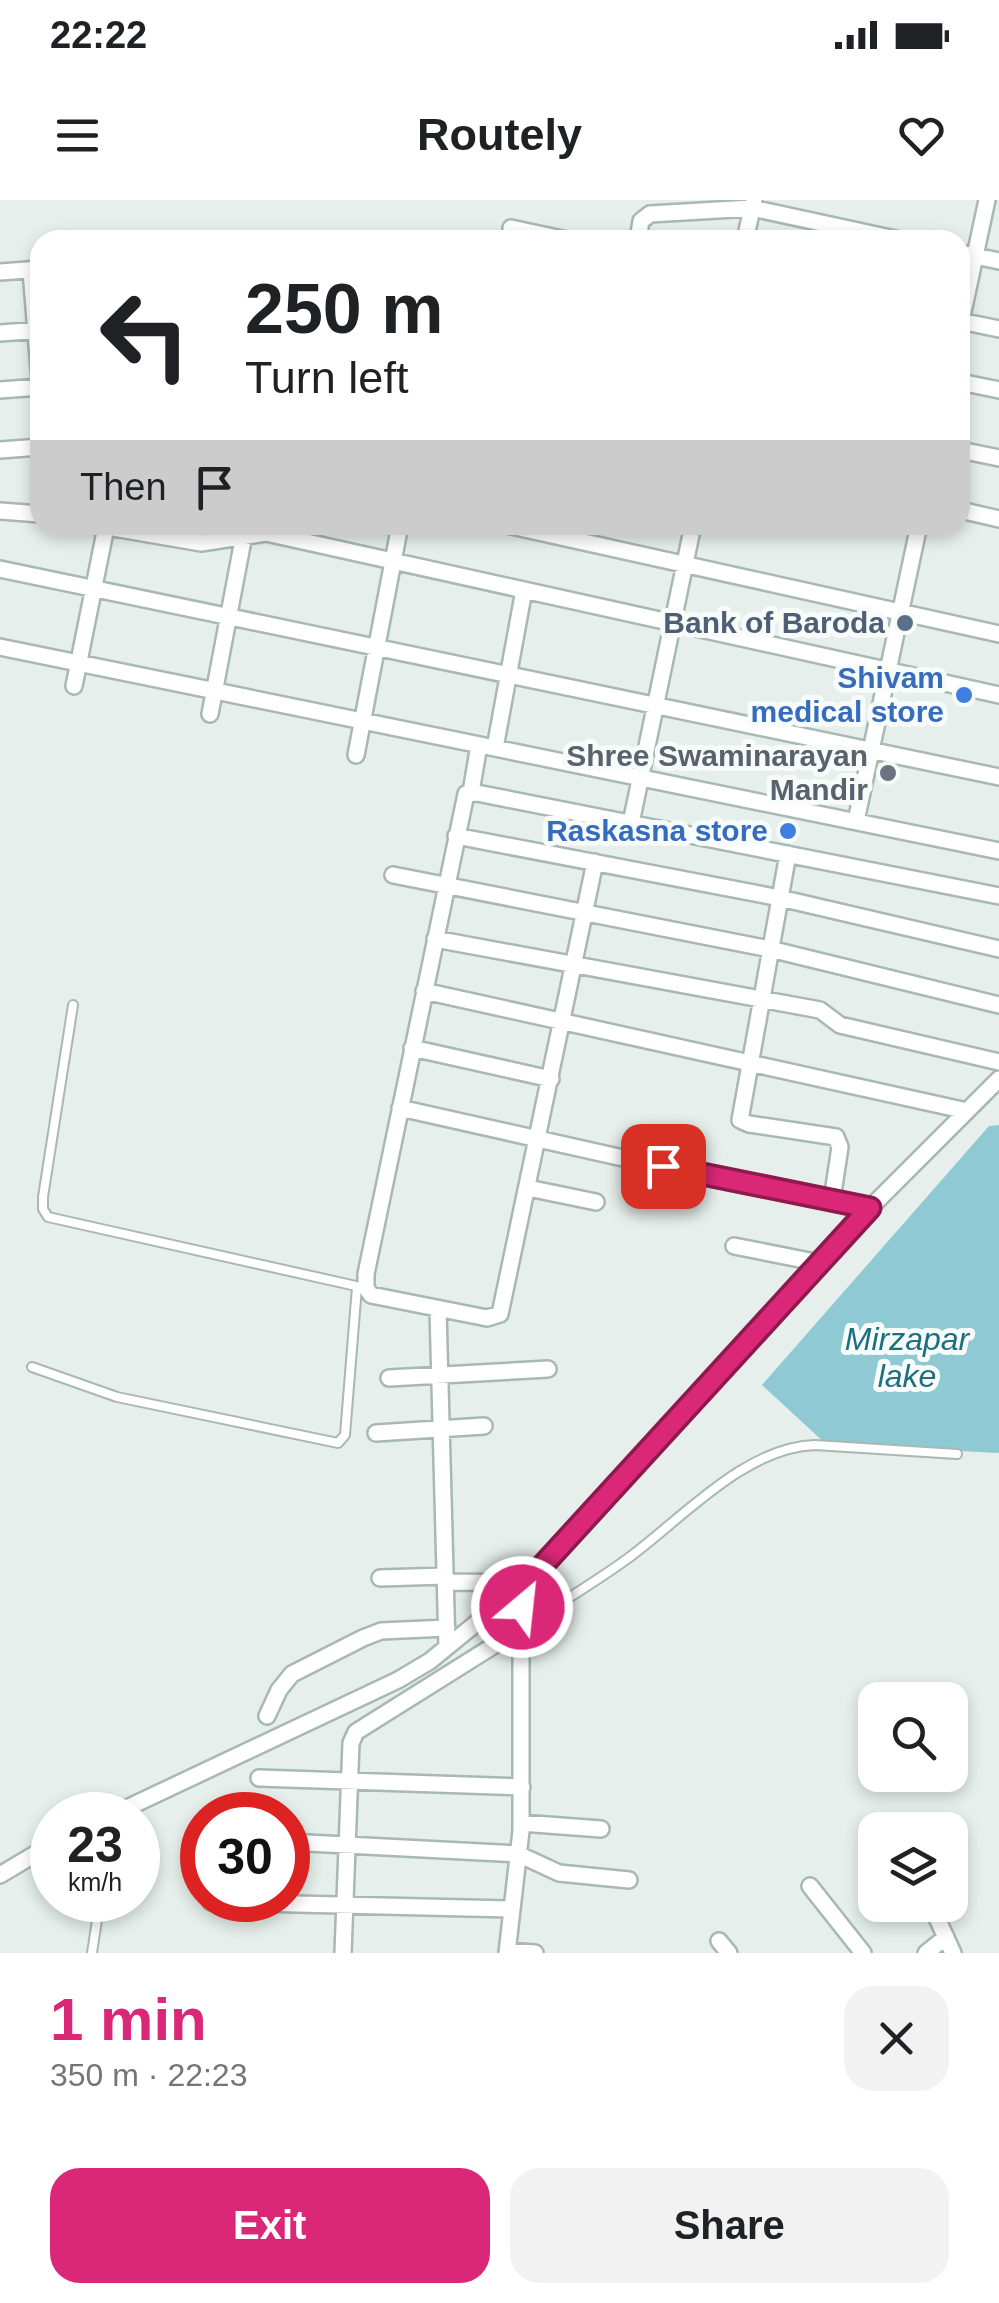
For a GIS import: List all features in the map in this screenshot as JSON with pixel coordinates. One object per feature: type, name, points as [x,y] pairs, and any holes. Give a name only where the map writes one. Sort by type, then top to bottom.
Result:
[{"type":"street","points":[[970,245],[986,200]]},
{"type":"street","points":[[640,230],[641,221],[650,214],[753,204],[859,230]]},
{"type":"street","points":[[747,230],[753,204]]},
{"type":"street","points":[[511,228],[520,230]]},
{"type":"street","points":[[970,255],[999,261]]},
{"type":"street","points":[[0,272],[30,270]]},
{"type":"street","points":[[970,325],[999,329]]},
{"type":"street","points":[[0,333],[30,331]]},
{"type":"street","points":[[970,384],[999,390]]},
{"type":"street","points":[[0,390],[30,386]]},
{"type":"street","points":[[0,450],[30,448]]},
{"type":"street","points":[[970,452],[999,458]]},
{"type":"street","points":[[0,510],[30,513]]},
{"type":"street","points":[[970,513],[999,520]]},
{"type":"street","points":[[74,686],[94,589],[100,535]]},
{"type":"street","points":[[154,535],[201,543],[244,535],[210,714]]},
{"type":"street","points":[[279,535],[999,695]]},
{"type":"street","points":[[356,755],[398,535]]},
{"type":"street","points":[[553,535],[999,634]]},
{"type":"street","points":[[631,823],[692,535]]},
{"type":"street","points":[[856,820],[916,535]]},
{"type":"street","points":[[0,570],[999,776]]},
{"type":"street","points":[[524,590],[508,675],[472,792],[464,798],[362,1288],[381,1299],[487,1318],[500,1314],[595,862]]},
{"type":"street","points":[[0,647],[999,851]]},
{"type":"street","points":[[472,792],[999,896]]},
{"type":"street","points":[[456,836],[780,898],[999,948]]},
{"type":"street","points":[[788,854],[740,1120],[836,1137],[840,1148],[832,1200]]},
{"type":"street","points":[[393,875],[770,949],[999,1005]]},
{"type":"street","points":[[435,939],[820,1010],[840,1025],[999,1062]]},
{"type":"street","points":[[424,991],[967,1111]]},
{"type":"street","points":[[412,1048],[551,1079]]},
{"type":"street","points":[[160,1793],[370,1695],[430,1661],[529,1580],[870,1208],[999,1079]]},
{"type":"street","points":[[400,1108],[730,1182],[870,1208]]},
{"type":"street","points":[[528,1188],[596,1202]]},
{"type":"street","points":[[734,1246],[820,1263]]},
{"type":"street","points":[[438,1310],[447,1647]]},
{"type":"street","points":[[389,1378],[548,1369]]},
{"type":"street","points":[[376,1433],[484,1426]]},
{"type":"street","points":[[380,1578],[529,1580]]},
{"type":"street","points":[[529,1580],[520,1629],[521,1823],[507,1952],[535,1953]]},
{"type":"street","points":[[266,1716],[292,1674],[362,1638],[381,1631],[446,1628]]},
{"type":"street","points":[[342,1953],[352,1744],[356,1732],[520,1629]]},
{"type":"street","points":[[259,1778],[522,1786]]},
{"type":"street","points":[[521,1823],[601,1829]]},
{"type":"street","points":[[310,1843],[518,1854],[558,1873],[629,1880]]},
{"type":"street","points":[[0,1875],[30,1857]]},
{"type":"street","points":[[810,1886],[863,1953]]},
{"type":"street","points":[[310,1905],[512,1909]]},
{"type":"street","points":[[939,1922],[953,1953]]},
{"type":"street","points":[[926,1953],[946,1937]]},
{"type":"lane","points":[[32,1367],[117,1397],[338,1443],[345,1435],[362,1288],[48,1217],[43,1197],[73,1005]]},
{"type":"lane","points":[[520,1629],[624,1561],[737,1473],[775,1452],[815,1445],[958,1454]]},
{"type":"lane","points":[[92,1953],[97,1922]]},
{"type":"water","name":"Mirzapar lake","points":[[999,1125],[999,1453],[826,1444],[762,1385],[989,1126]]},
{"type":"place","name":"Bank of Baroda","points":[[905,623]]},
{"type":"place","name":"Shivam medical store","points":[[964,695]]},
{"type":"place","name":"Shree Swaminarayan Mandir","points":[[888,773]]},
{"type":"place","name":"Raskasna store","points":[[788,831]]},
{"type":"route","points":[[522,1607],[533,1576],[870,1208],[663,1166]]}]
